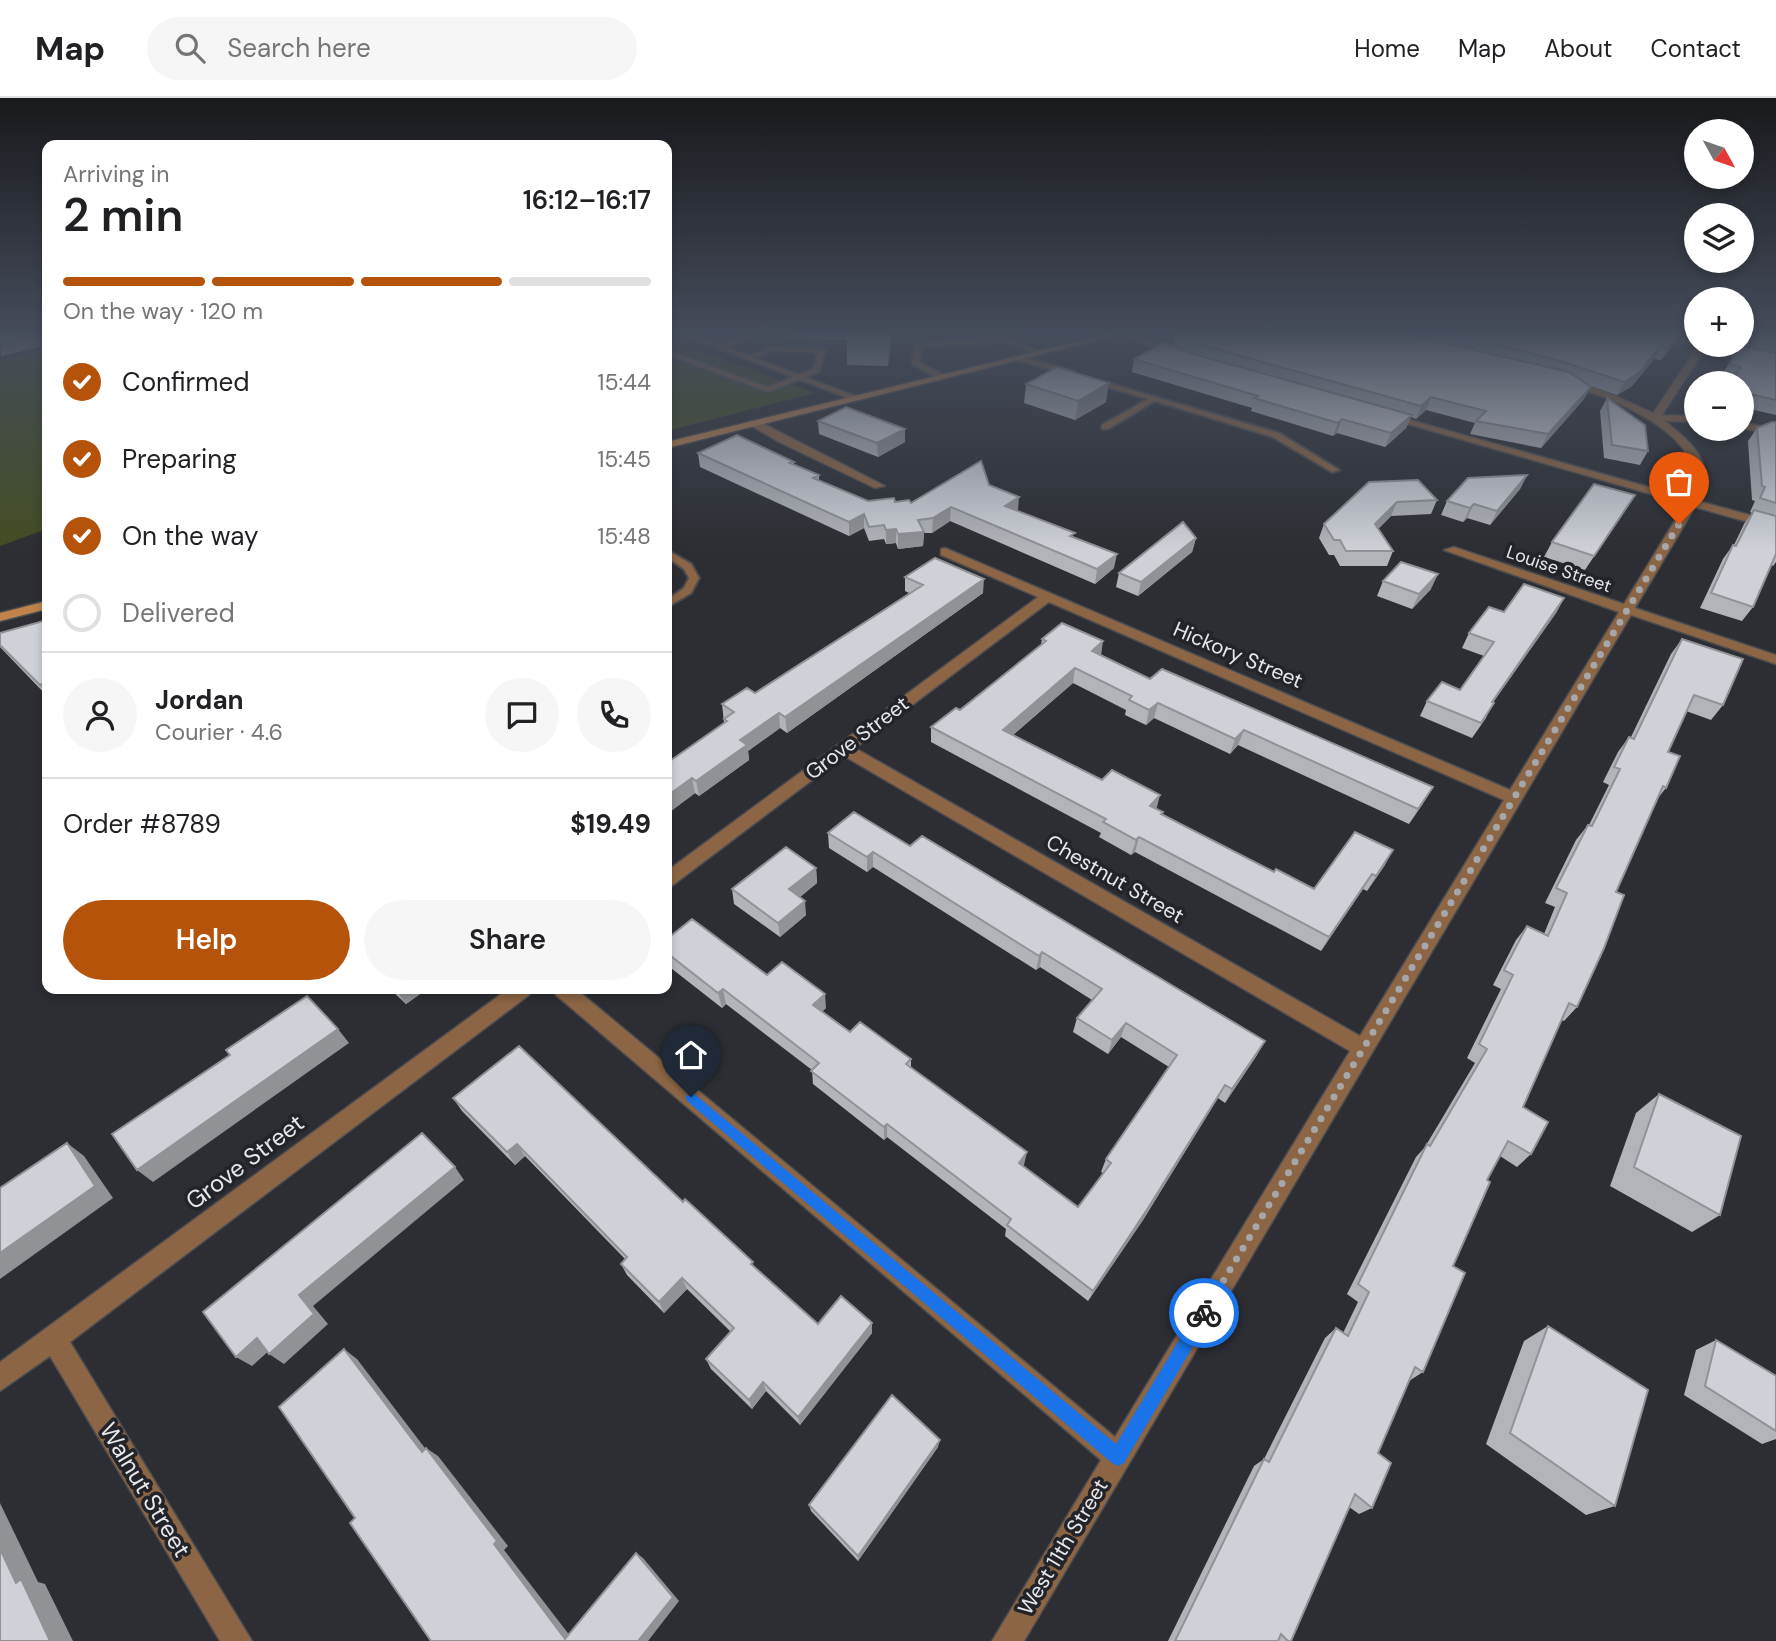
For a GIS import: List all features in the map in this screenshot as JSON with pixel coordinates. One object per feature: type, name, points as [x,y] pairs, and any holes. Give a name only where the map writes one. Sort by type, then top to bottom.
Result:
[{"type":"main road","points":[[672,444],[819,406]]},
{"type":"main road","points":[[0,617],[42,606]]},
{"type":"street","points":[[1630,406],[1655,418],[1684,419]]},
{"type":"street","points":[[1655,418],[1663,406]]},
{"type":"street","points":[[1376,413],[1776,526]]},
{"type":"street","name":"West 11th Street","points":[[1007,1641],[1692,502],[1701,478],[1699,468],[1685,446],[1655,418]]},
{"type":"street","points":[[754,423],[783,440],[879,486]]},
{"type":"street","points":[[1754,428],[1776,432]]},
{"type":"street","name":"Louise Street","points":[[1450,550],[1776,660]]},
{"type":"street","name":"Hickory Street","points":[[945,552],[1515,798]]},
{"type":"street","name":"Grove Street","points":[[672,876],[1048,596]]},
{"type":"street","name":"Chestnut Street","points":[[843,748],[1363,1048]]},
{"type":"street","name":"Grove Street","points":[[0,1378],[515,994]]},
{"type":"street","points":[[570,994],[1118,1457]]},
{"type":"street","name":"Walnut Street","points":[[53,1338],[237,1641]]},
{"type":"lane","points":[[1105,427],[1141,406]]},
{"type":"lane","points":[[1181,406],[1276,435],[1335,470]]},
{"type":"lane","points":[[672,557],[688,565],[694,572],[695,580],[690,589],[672,601]]},
{"type":"green space","points":[[0,406],[42,406],[42,531],[0,546]]},
{"type":"green space","points":[[672,406],[764,406],[672,430]]},
{"type":"building","points":[[1281,406],[1380,406],[1412,415],[1391,433],[1342,419],[1338,423]]},
{"type":"building","points":[[1466,406],[1574,406],[1548,434],[1476,421],[1486,411]]},
{"type":"building","points":[[1608,406],[1618,406],[1645,425],[1648,451],[1612,445]]},
{"type":"building","points":[[846,407],[905,429],[877,443],[818,421]]},
{"type":"building","points":[[1776,422],[1776,503],[1760,498],[1765,487],[1762,486],[1757,428]]},
{"type":"building","points":[[737,435],[819,475],[813,478],[868,501],[894,498],[895,502],[909,500],[911,503],[981,461],[989,485],[1019,497],[1005,506],[1075,533],[1070,536],[1117,554],[1097,569],[951,507],[933,518],[918,520],[924,532],[898,534],[896,529],[886,530],[884,525],[869,527],[864,514],[849,522],[698,453]]},
{"type":"building","points":[[1527,475],[1497,511],[1474,504],[1470,508],[1447,501],[1468,478]]},
{"type":"building","points":[[1418,480],[1437,500],[1397,502],[1375,524],[1393,551],[1346,551],[1340,540],[1334,540],[1324,524],[1369,482]]},
{"type":"building","points":[[1594,484],[1635,495],[1594,556],[1552,542]]},
{"type":"building","points":[[1754,510],[1776,516],[1776,554],[1753,607],[1711,593],[1733,545],[1736,546]]},
{"type":"building","points":[[1183,522],[1196,538],[1141,582],[1119,573]]},
{"type":"building","points":[[935,558],[984,579],[785,717],[779,713],[740,740],[747,745],[696,781],[692,778],[672,792],[672,760],[727,721],[724,719],[734,712],[722,704],[747,688],[755,693],[923,585],[905,577]]},
{"type":"building","points":[[1401,562],[1438,574],[1419,594],[1383,581]]},
{"type":"building","points":[[1524,584],[1564,598],[1492,702],[1494,703],[1481,723],[1427,701],[1442,682],[1460,690],[1494,642],[1469,633],[1489,607],[1504,612]]},
{"type":"building","points":[[42,621],[42,684],[0,645],[0,633]]},
{"type":"building","points":[[1062,623],[1103,641],[1092,651],[1150,679],[1162,669],[1433,787],[1418,809],[1244,730],[1235,739],[1158,703],[1149,710],[1129,700],[1132,696],[1075,668],[1003,730],[1102,780],[1112,770],[1160,795],[1150,806],[1163,812],[1161,814],[1274,872],[1276,869],[1314,889],[1355,832],[1393,850],[1376,876],[1372,874],[1329,937],[1139,837],[1136,840],[1103,822],[1106,819],[931,727],[956,708],[960,710],[1046,641],[1042,639]]},
{"type":"building","points":[[1682,639],[1743,659],[1723,705],[1694,695],[1668,752],[1680,756],[1666,788],[1663,786],[1616,892],[1624,895],[1604,948],[1577,1007],[1569,1003],[1523,1107],[1548,1122],[1531,1154],[1508,1141],[1487,1180],[1490,1182],[1453,1266],[1465,1273],[1423,1372],[1415,1367],[1378,1453],[1391,1463],[1372,1508],[1355,1494],[1291,1641],[1281,1634],[1278,1641],[1175,1641],[1264,1459],[1269,1462],[1336,1328],[1348,1336],[1369,1292],[1358,1284],[1427,1144],[1430,1146],[1487,1049],[1479,1044],[1513,975],[1504,970],[1527,926],[1548,936],[1567,893],[1556,888],[1588,825],[1592,826],[1620,769],[1614,767],[1629,737],[1634,739]]},
{"type":"building","points":[[854,812],[910,846],[922,836],[1265,1041],[1232,1089],[1225,1085],[1093,1291],[1007,1225],[1011,1219],[887,1124],[884,1127],[811,1071],[819,1063],[723,989],[718,993],[672,957],[672,935],[692,919],[767,975],[782,962],[825,994],[813,1005],[850,1032],[860,1022],[911,1059],[906,1064],[1027,1152],[1019,1163],[1078,1207],[1111,1163],[1106,1159],[1177,1055],[1126,1023],[1112,1040],[1077,1018],[1102,989],[1042,952],[1039,956],[873,852],[867,857],[828,833]]},
{"type":"building","points":[[786,847],[816,868],[789,889],[805,901],[778,923],[732,889]]},
{"type":"building","points":[[307,996],[338,1029],[137,1170],[112,1134],[230,1055],[226,1050]]},
{"type":"building","points":[[519,1046],[683,1202],[685,1199],[753,1262],[751,1264],[818,1324],[841,1296],[872,1323],[798,1417],[763,1382],[749,1400],[706,1359],[734,1328],[682,1278],[659,1302],[621,1264],[627,1257],[517,1144],[507,1152],[453,1098]]},
{"type":"building","points":[[1659,1094],[1741,1136],[1720,1215],[1634,1167]]},
{"type":"building","points":[[422,1133],[455,1167],[299,1295],[314,1314],[269,1354],[257,1338],[236,1357],[203,1312]]},
{"type":"building","points":[[67,1143],[95,1186],[0,1253],[0,1188]]},
{"type":"building","points":[[1548,1326],[1648,1390],[1615,1506],[1510,1433]]},
{"type":"building","points":[[1716,1340],[1776,1376],[1776,1431],[1705,1386]]},
{"type":"building","points":[[344,1349],[422,1452],[426,1448],[497,1541],[494,1544],[565,1639],[636,1553],[673,1597],[638,1641],[431,1641],[350,1523],[355,1518],[279,1407]]},
{"type":"building","points":[[892,1395],[940,1440],[858,1556],[809,1505]]},
{"type":"building","points":[[0,1549],[16,1583],[21,1579],[50,1641],[0,1641]]},
{"type":"way so far","points":[[1204,1313],[1679,524]]},
{"type":"route","points":[[691,1097],[1118,1457],[1204,1313]]}]
